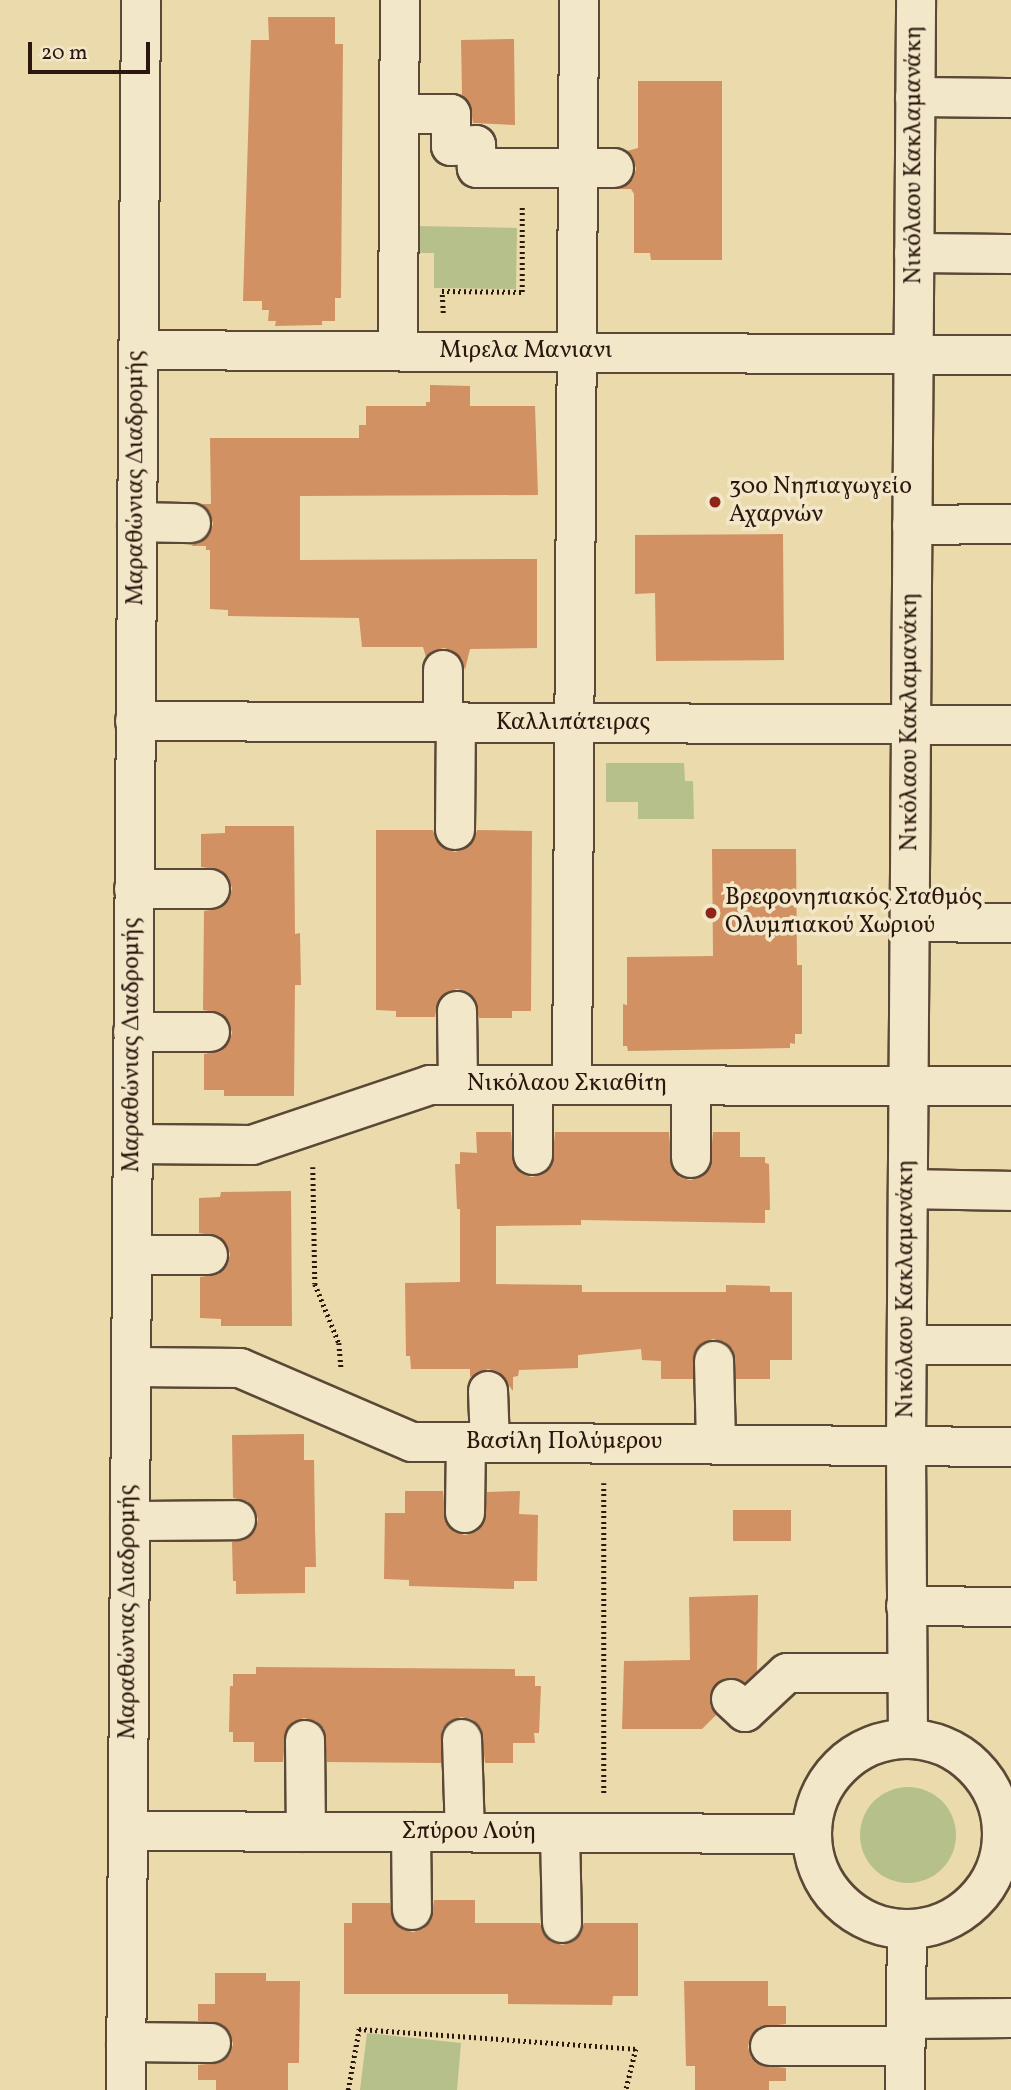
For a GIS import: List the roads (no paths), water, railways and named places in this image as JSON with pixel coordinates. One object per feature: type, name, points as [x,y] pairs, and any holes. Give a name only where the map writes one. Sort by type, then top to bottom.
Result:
[{"type":"street","name":"Μαραθώνιας Διαδρομής","points":[[126,2090],[141,0]]},
{"type":"street","points":[[398,351],[400,0]]},
{"type":"street","points":[[572,1085],[576,353],[596,168],[579,0]]},
{"type":"street","name":"Νικόλαου Κακλαμανάκη","points":[[908,1738],[906,1445],[916,0]]},
{"type":"street","points":[[915,97],[1011,98]]},
{"type":"street","points":[[399,114],[451,114],[452,146],[476,145],[477,168],[596,168]]},
{"type":"street","points":[[914,253],[1011,254]]},
{"type":"street","name":"Μιρελα Μανιανι","points":[[138,350],[398,351],[443,369],[576,353],[1011,355]]},
{"type":"street","points":[[137,522],[191,523]]},
{"type":"street","points":[[912,525],[1011,524]]},
{"type":"street","points":[[443,670],[450,723],[456,830]]},
{"type":"street","name":"Καλλιπάτειρας","points":[[135,721],[1011,725]]},
{"type":"street","points":[[134,889],[210,889]]},
{"type":"street","points":[[910,922],[1011,922]]},
{"type":"street","points":[[457,1011],[458,1085]]},
{"type":"street","points":[[133,1032],[210,1032]]},
{"type":"street","name":"Νικόλαου Σκιαθίτη","points":[[133,1144],[252,1144],[430,1085],[1011,1086]]},
{"type":"street","points":[[533,1086],[533,1155]]},
{"type":"street","points":[[691,1086],[691,1158]]},
{"type":"street","points":[[908,1189],[1011,1191]]},
{"type":"street","points":[[132,1255],[208,1255]]},
{"type":"street","points":[[907,1345],[1011,1345]]},
{"type":"street","points":[[714,1361],[716,1444]]},
{"type":"street","name":"Βασίλη Πολύμερου","points":[[131,1367],[240,1368],[412,1442],[1011,1447]]},
{"type":"street","points":[[465,1513],[488,1391]]},
{"type":"street","points":[[130,1521],[236,1520]]},
{"type":"street","points":[[906,1606],[1011,1607]]},
{"type":"street","points":[[731,1699],[745,1712],[787,1673],[906,1673]]},
{"type":"street","points":[[908,1738],[949,1747],[981,1771],[1000,1806],[1007,1843],[994,1877],[973,1905],[945,1923],[907,1930],[882,1927],[854,1914],[832,1894],[817,1867],[811,1834],[815,1807],[829,1779],[851,1756],[879,1742],[908,1738]]},
{"type":"street","points":[[462,1739],[465,1832]]},
{"type":"street","points":[[305,1740],[306,1832]]},
{"type":"street","name":"Σπύρου Λούη","points":[[128,1831],[811,1834]]},
{"type":"street","points":[[411,1832],[412,1910]]},
{"type":"street","points":[[560,1834],[562,1923]]},
{"type":"street","points":[[905,2090],[907,1930]]},
{"type":"street","points":[[770,2046],[906,2033],[1011,2018]]},
{"type":"street","points":[[126,2042],[211,2042]]},
{"type":"place","name":"30ο Νηπιαγωγείο Αχαρνών","points":[[715,502]]},
{"type":"place","name":"Βρεφονηπιακός Σταθμός Ολυμπιακού Χωριού","points":[[711,913]]}]
